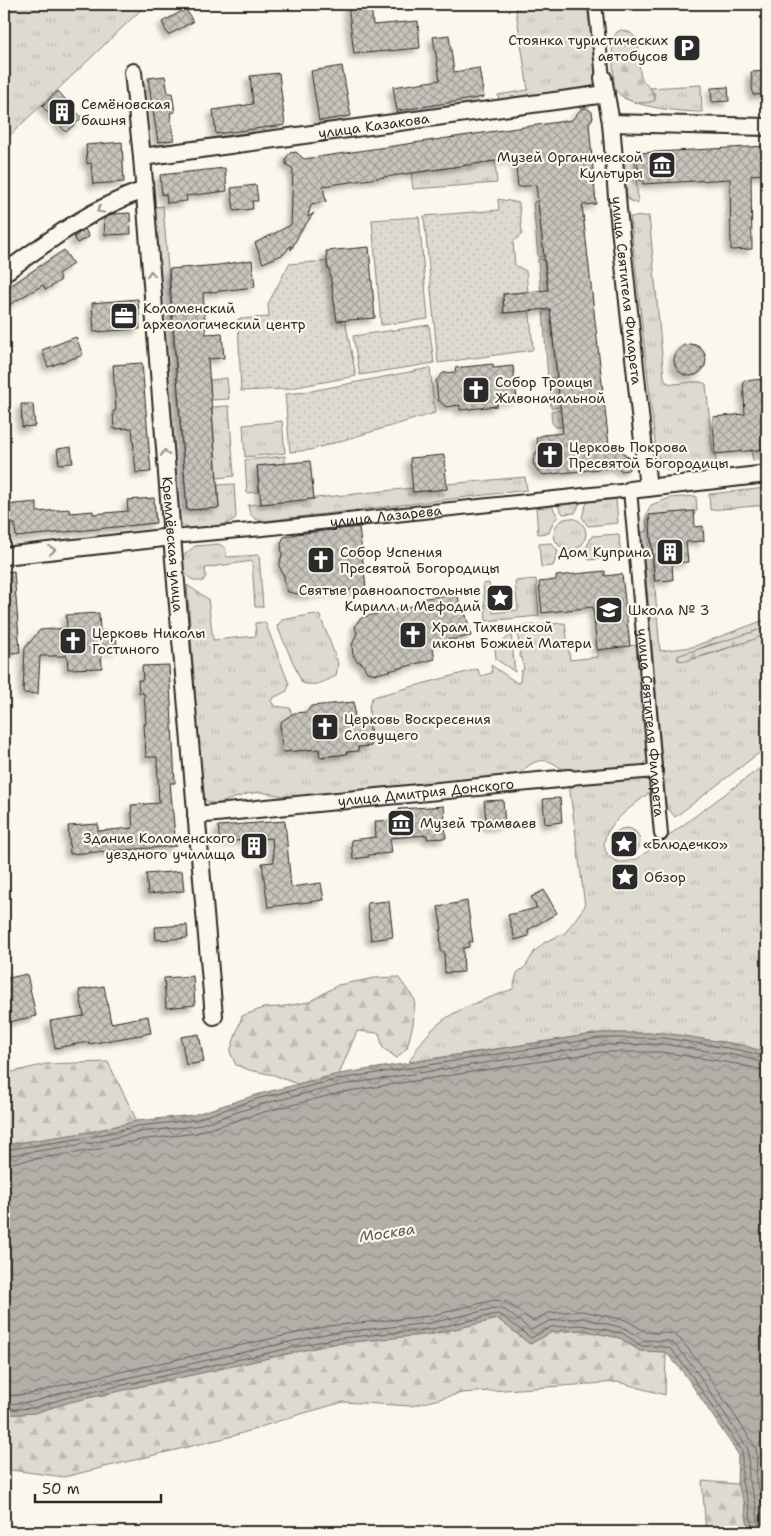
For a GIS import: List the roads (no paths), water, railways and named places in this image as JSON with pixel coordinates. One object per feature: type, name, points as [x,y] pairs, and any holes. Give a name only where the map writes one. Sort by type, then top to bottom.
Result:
[{"type":"street","name":"улица Святителя Филарета","points":[[595,4],[604,86],[611,123],[618,209],[648,488]]},
{"type":"street","name":"Кремлёвская улица","points":[[133,72],[142,157],[172,537],[214,1016]]},
{"type":"street","name":"улица Казакова","points":[[142,157],[604,86]]},
{"type":"street","points":[[611,123],[767,127]]},
{"type":"street","points":[[4,273],[67,228],[122,198],[144,190]]},
{"type":"street","name":"улица Лазарева","points":[[4,556],[172,537],[263,530],[767,474]]},
{"type":"street","name":"улица Святителя Филарета","points":[[630,490],[661,834]]},
{"type":"street","name":"улица Дмитрия Донского","points":[[196,815],[656,771]]},
{"type":"water","name":"Москва","points":[[600,1033],[664,1033],[742,1045],[767,1053],[767,1532],[749,1532],[744,1501],[737,1484],[738,1454],[686,1376],[666,1352],[640,1351],[620,1338],[581,1330],[552,1332],[530,1344],[498,1319],[433,1334],[332,1344],[70,1402],[34,1413],[4,1415],[4,1145],[90,1132],[137,1121],[193,1115],[259,1094],[339,1074]]},
{"type":"place","name":"Стоянка туристических автобусов","points":[[687,48]]},
{"type":"place","name":"Семёновская башня","points":[[62,112]]},
{"type":"place","name":"Музей Органической Культуры","points":[[662,165]]},
{"type":"place","name":"Коломенский археологический центр","points":[[124,316]]},
{"type":"place","name":"Собор Троицы Живоначальной","points":[[476,390]]},
{"type":"place","name":"Церковь Покрова Пресвятой Богородицы","points":[[550,455]]},
{"type":"place","name":"Дом Куприна","points":[[670,552]]},
{"type":"place","name":"Собор Успения Пресвятой Богородицы","points":[[321,560]]},
{"type":"place","name":"Святые равноапостольные Кирилл и Мефодий","points":[[500,598]]},
{"type":"place","name":"Школа № 3","points":[[609,610]]},
{"type":"place","name":"Храм Тихвинской иконы Божией Матери","points":[[413,635]]},
{"type":"place","name":"Церковь Николы Гостиного","points":[[73,641]]},
{"type":"place","name":"Церковь Воскресения Словущего","points":[[325,727]]},
{"type":"place","name":"Музей трамваев","points":[[401,823]]},
{"type":"place","name":"«Блюдечко»","points":[[624,844]]},
{"type":"place","name":"Здание Коломенского уездного училища","points":[[254,846]]},
{"type":"place","name":"Обзор","points":[[625,877]]}]
